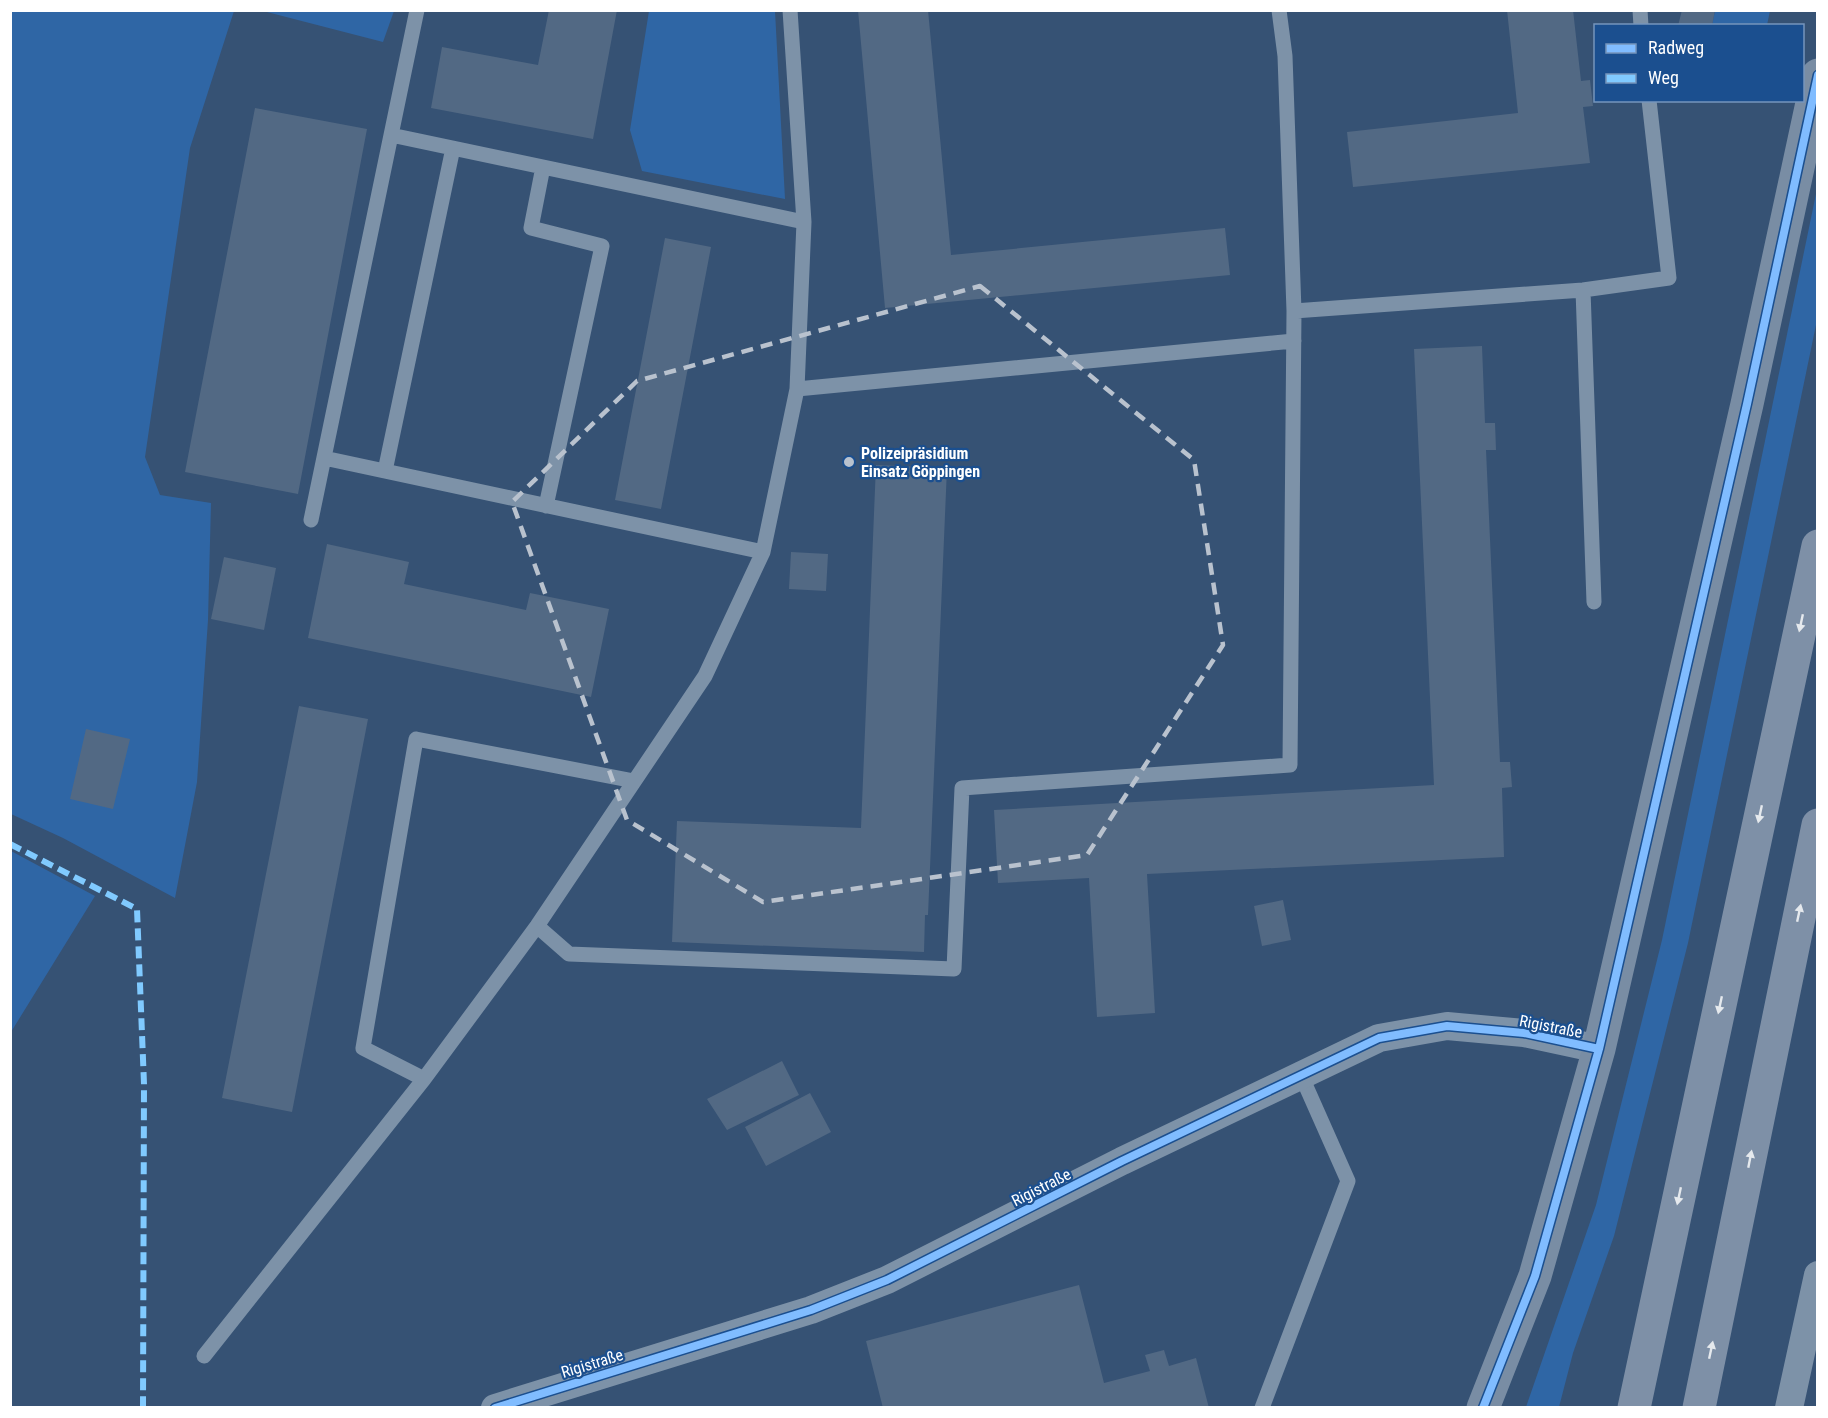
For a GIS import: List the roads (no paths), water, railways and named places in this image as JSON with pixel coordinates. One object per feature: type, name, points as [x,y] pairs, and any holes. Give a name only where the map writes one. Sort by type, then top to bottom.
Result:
[{"type":"highway","points":[[1634,1407],[1818,546]]},
{"type":"highway","points":[[1699,1407],[1818,825]]},
{"type":"main road","points":[[1483,1407],[1535,1276],[1599,1049],[1747,404],[1818,75]]},
{"type":"street","name":"Rigistraße","points":[[495,1407],[811,1310],[887,1280],[1122,1161],[1379,1038],[1447,1026],[1524,1033],[1599,1049]]},
{"type":"street","points":[[1789,1407],[1818,1275]]},
{"type":"lane","points":[[311,520],[417,10]]},
{"type":"lane","points":[[204,1356],[424,1079],[537,926],[705,676],[763,552],[797,389],[804,222],[790,10]]},
{"type":"lane","points":[[537,926],[569,954],[954,969],[962,788],[1290,765],[1294,311],[1285,56],[1279,10]]},
{"type":"lane","points":[[1294,311],[1583,290],[1669,278],[1649,102]]},
{"type":"lane","points":[[391,135],[804,222]]},
{"type":"lane","points":[[384,471],[453,148]]},
{"type":"lane","points":[[543,167],[531,228],[602,246],[546,506]]},
{"type":"lane","points":[[1583,290],[1594,602]]},
{"type":"lane","points":[[797,389],[1294,341]]},
{"type":"lane","points":[[324,458],[763,552]]},
{"type":"lane","points":[[424,1079],[363,1047],[416,739],[634,781]]},
{"type":"lane","points":[[1262,1407],[1348,1181],[1301,1075]]},
{"type":"place","name":"Polizeipräsidium Einsatz Göppingen","points":[[849,462]]}]
